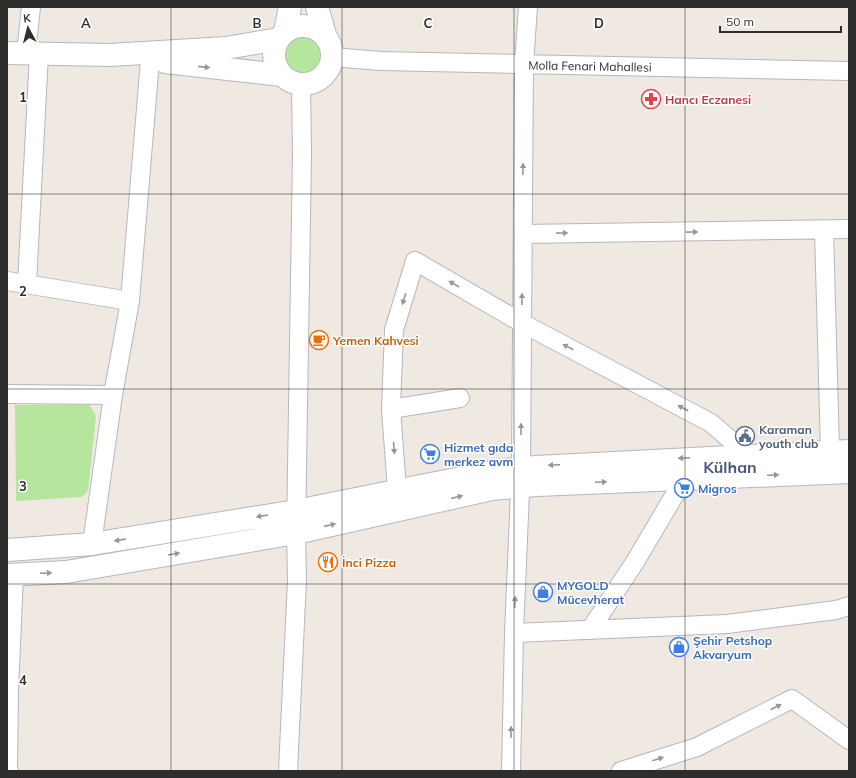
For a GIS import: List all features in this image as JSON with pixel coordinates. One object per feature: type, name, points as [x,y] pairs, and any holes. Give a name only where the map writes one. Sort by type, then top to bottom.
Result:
[{"type":"main road","points":[[290,7],[282,35],[275,46],[274,57],[276,68],[281,75],[293,83],[301,84],[310,84],[318,80],[325,74],[330,66],[329,47],[317,7]]},
{"type":"main road","points":[[24,54],[110,55],[226,48],[282,35],[293,28],[302,27],[311,28],[319,32],[329,47]]},
{"type":"main road","points":[[110,55],[281,75]]},
{"type":"main road","points":[[7,550],[92,544],[296,511],[492,489],[551,466],[840,451]]},
{"type":"main road","points":[[521,478],[537,485],[849,472]]},
{"type":"main road","points":[[10,575],[66,572],[296,533],[398,500]]},
{"type":"street","points":[[27,284],[24,54],[31,7]]},
{"type":"street","points":[[511,771],[514,633],[521,478],[524,64],[528,7]]},
{"type":"street","name":"Molla Fenari Mahallesi","points":[[329,47],[381,61],[849,71]]},
{"type":"street","points":[[92,544],[113,395],[130,301],[150,60]]},
{"type":"street","points":[[288,771],[297,580],[296,511],[302,154],[301,84]]},
{"type":"street","points":[[522,234],[849,229]]},
{"type":"street","points":[[824,230],[840,451]]},
{"type":"street","points":[[398,500],[391,409],[394,330],[415,261],[522,323],[711,423],[748,455]]},
{"type":"street","points":[[7,281],[130,301]]},
{"type":"street","points":[[7,394],[113,395]]},
{"type":"street","points":[[391,409],[460,398]]},
{"type":"street","points":[[590,630],[635,562],[684,479]]},
{"type":"street","points":[[8,769],[10,575]]},
{"type":"street","points":[[514,633],[727,624],[836,610],[849,606]]},
{"type":"street","points":[[621,771],[697,748],[792,699],[849,740]]},
{"type":"green space","points":[[297,35],[305,35],[315,40],[319,47],[319,61],[315,68],[305,73],[297,73],[287,68],[285,65],[282,58],[282,50],[287,40],[290,38]]},
{"type":"green space","points":[[15,405],[90,405],[96,416],[88,491],[82,497],[16,501]]},
{"type":"place","name":"Hancı Eczanesi","points":[[651,99]]},
{"type":"place","name":"Yemen Kahvesi","points":[[319,340]]},
{"type":"place","name":"Karaman youth club","points":[[745,436]]},
{"type":"place","name":"Hizmet gıda merkez avm","points":[[430,454]]},
{"type":"place","name":"Migros","points":[[684,488]]},
{"type":"place","name":"İnci Pizza","points":[[328,562]]},
{"type":"place","name":"MYGOLD Mücevherat","points":[[543,592]]},
{"type":"place","name":"Şehir Petshop Akvaryum","points":[[679,647]]},
{"type":"district","name":"Külhan","points":[[730,467]]}]
